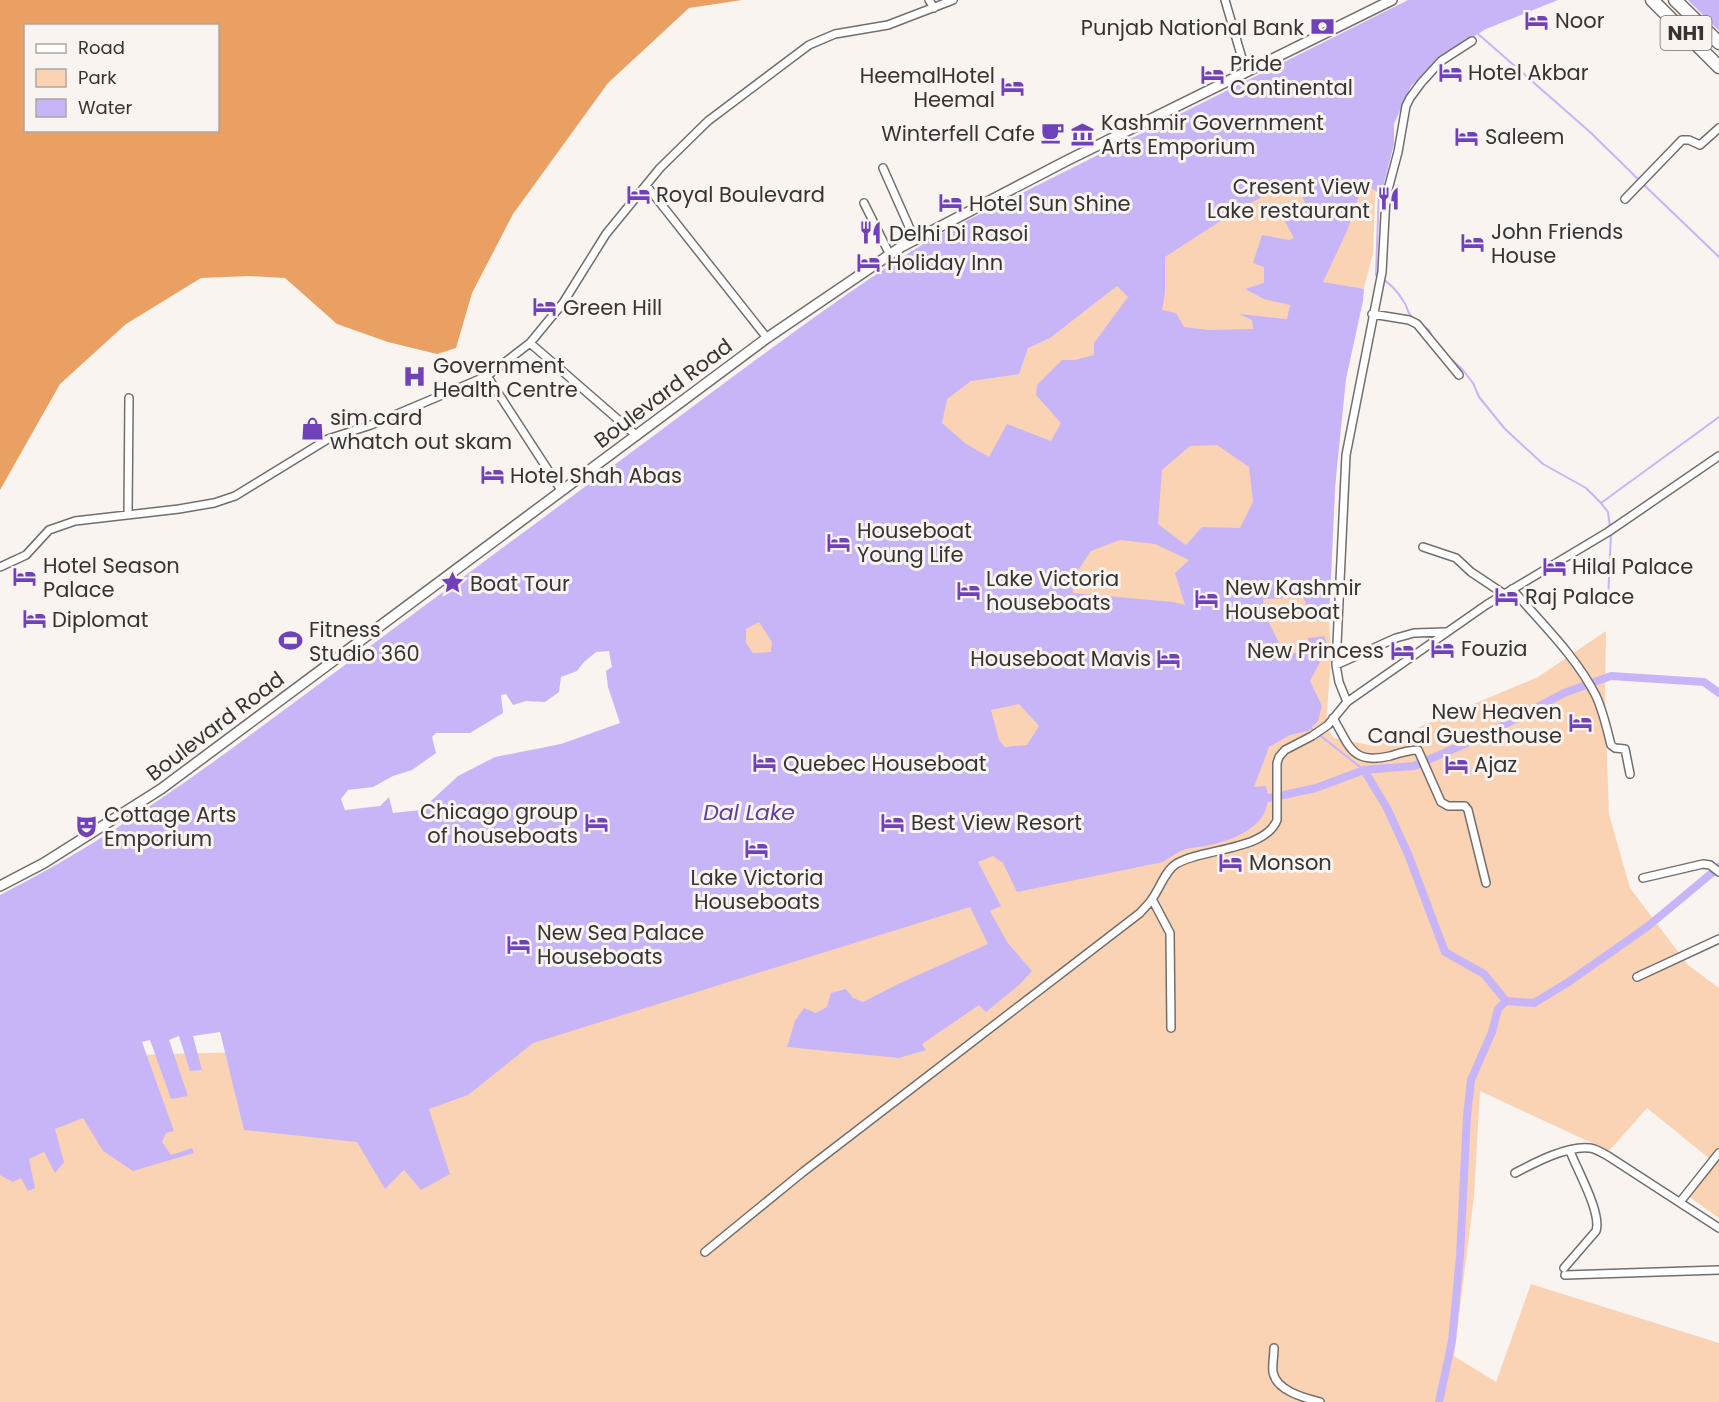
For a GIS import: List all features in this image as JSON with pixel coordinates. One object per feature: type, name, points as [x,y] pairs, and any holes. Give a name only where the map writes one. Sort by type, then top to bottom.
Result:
[{"type":"highway","name":"NH1","points":[[1652,0],[1719,67]]},
{"type":"highway","name":"NH1","points":[[1678,4],[1719,43]]},
{"type":"highway","points":[[1670,18],[1678,4]]},
{"type":"main road","name":"Boulevard Road","points":[[0,886],[45,863],[160,789],[767,338],[890,255],[1068,160],[1392,0]]},
{"type":"street","points":[[929,0],[934,8]]},
{"type":"street","points":[[0,567],[26,555],[49,530],[75,521],[214,503],[235,496],[328,438],[371,425],[487,376],[530,343],[563,303],[606,234],[646,185],[708,121],[809,45],[835,34],[888,25],[953,0]]},
{"type":"street","points":[[1225,0],[1246,72]]},
{"type":"street","points":[[1347,702],[1339,682],[1336,665],[1346,455],[1382,272],[1386,196],[1401,141],[1406,106],[1415,90],[1441,61],[1472,41]]},
{"type":"street","points":[[1625,199],[1682,140],[1700,145],[1719,128]]},
{"type":"street","points":[[883,168],[915,240]]},
{"type":"street","points":[[646,185],[767,338]]},
{"type":"street","points":[[864,203],[890,255]]},
{"type":"street","points":[[1372,314],[1408,320],[1417,324],[1459,375]]},
{"type":"street","points":[[530,343],[637,436]]},
{"type":"street","points":[[487,376],[561,490]]},
{"type":"street","points":[[128,515],[129,398]]},
{"type":"street","points":[[705,1252],[803,1172],[1140,913],[1175,864],[1256,840],[1270,831],[1277,820],[1277,763],[1279,757],[1286,750],[1328,725],[1347,702],[1504,594],[1608,532],[1719,456]]},
{"type":"street","points":[[1423,547],[1456,558],[1471,572],[1504,594]]},
{"type":"street","points":[[1512,589],[1567,652],[1592,689],[1600,706],[1611,745],[1625,749],[1630,774]]},
{"type":"street","points":[[1336,665],[1396,638],[1414,633],[1448,632]]},
{"type":"street","points":[[1333,718],[1351,749],[1361,757],[1379,758],[1413,750],[1419,751],[1442,804],[1465,806],[1468,810],[1486,883]]},
{"type":"street","points":[[1643,878],[1697,865],[1710,865],[1718,871]]},
{"type":"street","points":[[1152,899],[1170,933],[1171,1028]]},
{"type":"street","points":[[1637,977],[1719,939]]},
{"type":"street","points":[[1515,1173],[1545,1158],[1570,1151],[1582,1148],[1598,1150],[1719,1228]]},
{"type":"street","points":[[1570,1151],[1595,1213],[1597,1226],[1596,1231],[1565,1271],[1719,1270]]},
{"type":"street","points":[[1680,1202],[1718,1158]]},
{"type":"street","points":[[1274,1348],[1273,1374],[1280,1385],[1320,1402]]},
{"type":"green space","points":[[1380,66],[1373,254],[1341,371],[1329,620],[1331,656],[1326,727],[1334,738],[1374,746],[1538,677],[1606,631],[1605,696],[1609,814],[1630,888],[1688,965],[1719,988],[1719,1218],[1688,1196],[1716,1164],[1647,1108],[1609,1151],[1480,1091],[1474,1196],[1454,1356],[1496,1382],[1531,1284],[1719,1343],[1719,1402],[0,1402],[0,1130],[132,1055],[444,1047],[702,783],[659,607]]},
{"type":"shaded area","points":[[0,0],[742,0],[689,8],[608,83],[513,214],[472,293],[456,348],[437,354],[388,342],[337,324],[285,278],[249,276],[201,278],[126,324],[60,384],[0,490]]},
{"type":"water","name":"Dal Lake","points":[[1408,0],[1558,0],[1486,29],[1444,54],[1411,86],[1394,124],[1394,144],[1383,187],[1377,192],[1370,187],[1361,190],[1347,231],[1323,282],[1364,289],[1346,379],[1335,487],[1329,620],[1307,608],[1303,596],[1295,592],[1289,598],[1263,599],[1265,615],[1284,653],[1305,653],[1308,638],[1324,636],[1328,647],[1310,681],[1322,706],[1318,721],[1308,731],[1290,735],[1269,747],[1254,787],[1266,786],[1268,799],[1266,809],[1261,819],[1244,833],[1222,842],[1183,850],[1163,862],[1017,892],[1003,863],[993,856],[978,862],[1001,906],[990,911],[1007,942],[1032,971],[986,1012],[979,1005],[922,1044],[926,1050],[899,1058],[787,1047],[795,1021],[804,1008],[816,1013],[827,1007],[831,993],[846,989],[853,998],[863,1002],[988,944],[970,907],[533,1043],[468,1095],[429,1109],[450,1174],[421,1190],[404,1170],[385,1189],[357,1142],[244,1130],[220,1032],[193,1036],[202,1070],[190,1071],[179,1036],[169,1040],[188,1096],[171,1099],[150,1040],[142,1042],[174,1131],[166,1133],[162,1142],[171,1155],[192,1148],[194,1153],[133,1171],[103,1151],[83,1118],[55,1129],[64,1162],[55,1173],[44,1152],[29,1159],[35,1188],[28,1191],[21,1178],[13,1182],[0,1175],[0,895],[85,848],[208,766],[800,328],[867,280],[936,236]],"holes":[[[1293,180],[1305,202],[1284,220],[1294,238],[1289,240],[1262,235],[1253,263],[1264,267],[1264,283],[1245,289],[1264,299],[1290,305],[1287,319],[1239,314],[1252,320],[1253,329],[1209,330],[1184,327],[1176,313],[1162,310],[1165,293],[1165,257],[1236,211]],[[1117,286],[1128,297],[1094,343],[1094,355],[1075,360],[1062,360],[1037,385],[1036,395],[1061,423],[1051,441],[1007,424],[989,457],[966,444],[942,423],[947,399],[971,381],[1019,374],[1028,348],[1050,338]],[[1217,445],[1249,467],[1253,502],[1240,528],[1202,527],[1186,545],[1158,524],[1162,470],[1190,446]],[[1120,540],[1155,544],[1189,560],[1175,573],[1185,605],[1073,593],[1073,578],[1091,551]],[[759,622],[772,642],[771,652],[753,653],[746,643],[746,629]],[[609,651],[612,667],[606,671],[608,687],[620,723],[561,744],[495,757],[458,776],[421,810],[393,813],[389,797],[380,806],[345,810],[341,799],[348,790],[373,787],[393,776],[412,770],[436,753],[432,737],[436,733],[470,733],[503,713],[501,695],[506,694],[513,705],[526,701],[545,702],[559,692],[561,677],[577,671],[596,652]],[[1019,704],[1039,726],[1027,745],[1005,747],[999,740],[991,710]]]},
{"type":"water","points":[[1688,0],[1719,0],[1719,31]]},
{"type":"waterway","points":[[1477,33],[1590,132],[1639,180]]},
{"type":"waterway","points":[[1643,184],[1719,257]]},
{"type":"waterway","points":[[1379,190],[1376,275],[1395,290],[1413,318]]},
{"type":"waterway","points":[[1422,325],[1429,330],[1433,339]]},
{"type":"waterway","points":[[1447,355],[1473,383],[1479,397],[1505,429],[1543,464],[1586,488],[1601,503],[1608,512],[1610,527]]},
{"type":"waterway","points":[[1601,503],[1719,417]]},
{"type":"waterway","points":[[1608,601],[1611,532]]},
{"type":"waterway","points":[[1269,798],[1316,788],[1364,770],[1414,766],[1483,736],[1564,693],[1611,676],[1704,682],[1719,693]]},
{"type":"waterway","points":[[1308,726],[1364,770]]},
{"type":"waterway","points":[[1364,770],[1387,808],[1408,854],[1445,952],[1484,974],[1506,1001]]},
{"type":"waterway","points":[[1439,1402],[1452,1341],[1460,1256],[1471,1080],[1492,1032],[1498,1009],[1506,1001],[1534,1003],[1567,983],[1647,927],[1719,867]]},
{"type":"place","name":"Noor","points":[[1537,20]]},
{"type":"place","name":"Punjab National Bank","points":[[1322,27]]},
{"type":"place","name":"Hotel Akbar","points":[[1450,72]]},
{"type":"place","name":"Pride Continental","points":[[1212,75]]},
{"type":"place","name":"HeemalHotel Heemal","points":[[1013,87]]},
{"type":"place","name":"Winterfell Cafe","points":[[1053,133]]},
{"type":"place","name":"Kashmir Government Arts Emporium","points":[[1083,134]]},
{"type":"place","name":"Saleem","points":[[1467,136]]},
{"type":"place","name":"Royal Boulevard","points":[[638,194]]},
{"type":"place","name":"Cresent View Lake restaurant","points":[[1388,198]]},
{"type":"place","name":"Hotel Sun Shine","points":[[951,203]]},
{"type":"place","name":"Delhi Di Rasoi","points":[[871,233]]},
{"type":"place","name":"John Friends House","points":[[1473,243]]},
{"type":"place","name":"Holiday Inn","points":[[869,262]]},
{"type":"place","name":"Green Hill","points":[[545,307]]},
{"type":"place","name":"Government Health Centre","points":[[415,377]]},
{"type":"place","name":"sim card whatch out skam","points":[[312,429]]},
{"type":"place","name":"Hotel Shah Abas","points":[[492,475]]},
{"type":"place","name":"Houseboat Young Life","points":[[839,542]]},
{"type":"place","name":"Hilal Palace","points":[[1554,566]]},
{"type":"place","name":"Hotel Season Palace","points":[[25,577]]},
{"type":"place","name":"Boat Tour","points":[[452,583]]},
{"type":"place","name":"Lake Victoria houseboats","points":[[968,590]]},
{"type":"place","name":"Raj Palace","points":[[1507,596]]},
{"type":"place","name":"New Kashmir Houseboat","points":[[1207,599]]},
{"type":"place","name":"Diplomat","points":[[34,619]]},
{"type":"place","name":"Fitness Studio 360","points":[[291,641]]},
{"type":"place","name":"Fouzia","points":[[1443,648]]},
{"type":"place","name":"New Princess","points":[[1402,650]]},
{"type":"place","name":"Houseboat Mavis","points":[[1169,658]]},
{"type":"place","name":"New Heaven Canal Guesthouse","points":[[1580,723]]},
{"type":"place","name":"Quebec Houseboat","points":[[765,763]]},
{"type":"place","name":"Ajaz","points":[[1456,764]]},
{"type":"place","name":"Best View Resort","points":[[893,822]]},
{"type":"place","name":"Chicago group of houseboats","points":[[596,823]]},
{"type":"place","name":"Cottage Arts Emporium","points":[[86,826]]},
{"type":"place","name":"Lake Victoria Houseboats","points":[[757,849]]},
{"type":"place","name":"Monson","points":[[1231,862]]},
{"type":"place","name":"New Sea Palace Houseboats","points":[[519,944]]}]
